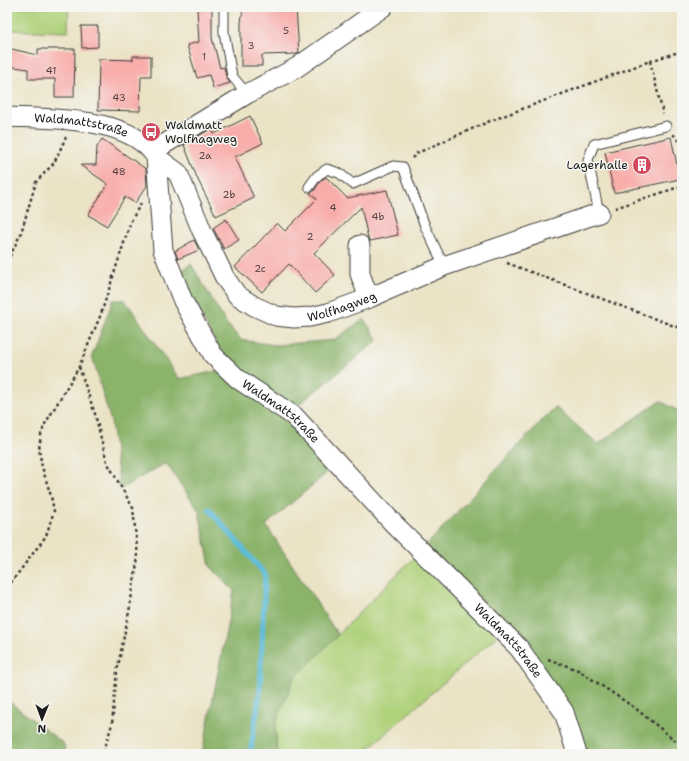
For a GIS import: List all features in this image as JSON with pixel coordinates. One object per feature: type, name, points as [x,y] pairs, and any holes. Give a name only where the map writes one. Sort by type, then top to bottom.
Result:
[{"type":"street","points":[[154,154],[247,94],[296,68],[383,7]]},
{"type":"street","name":"Waldmattstraße","points":[[7,117],[74,120],[100,124],[125,132],[143,142],[154,154],[162,250],[182,301],[213,355],[238,379],[294,416],[394,524],[519,648],[564,712],[577,754]]},
{"type":"street","name":"Wolfhagweg","points":[[154,154],[178,173],[202,231],[225,278],[237,295],[254,306],[276,316],[294,318],[310,317],[328,313],[369,298],[444,266],[483,254],[599,213]]},
{"type":"street","points":[[360,245],[360,274],[369,298]]},
{"type":"lane","points":[[224,7],[224,32],[232,76],[247,94]]},
{"type":"lane","points":[[599,213],[588,160],[594,144],[666,126]]},
{"type":"lane","points":[[309,187],[317,176],[327,170],[339,173],[353,184],[393,166],[403,167],[425,226],[444,266]]},
{"type":"path","points":[[403,167],[417,153],[490,121],[650,61],[682,52]]},
{"type":"path","points":[[650,61],[666,126],[682,145]]},
{"type":"path","points":[[7,262],[21,234],[36,182],[54,163],[74,120]]},
{"type":"path","points":[[599,213],[682,186]]},
{"type":"path","points":[[7,588],[46,536],[54,511],[42,467],[39,449],[41,435],[45,424],[79,367],[101,314],[131,222],[142,202]]},
{"type":"path","points":[[483,254],[682,329]]},
{"type":"path","points":[[79,367],[95,414],[107,462],[133,508],[138,558],[117,671],[112,724],[103,754]]},
{"type":"path","points":[[519,648],[578,670],[635,708],[682,746]]},
{"type":"green space","points":[[7,7],[69,7],[68,32],[7,30]]},
{"type":"green space","points":[[191,264],[226,323],[241,340],[275,345],[334,340],[364,319],[378,340],[297,406],[259,386],[224,357],[178,273]]},
{"type":"green space","points":[[113,300],[125,300],[179,379],[217,371],[286,421],[329,471],[266,525],[338,635],[293,680],[275,725],[277,754],[202,754],[234,591],[210,566],[199,511],[166,463],[120,489],[111,422],[92,356]]},
{"type":"green space","points":[[660,401],[682,413],[682,754],[583,754],[564,712],[426,546],[555,407],[598,444]]},
{"type":"green space","points":[[415,556],[497,636],[362,754],[277,754],[275,725],[293,680]]},
{"type":"green space","points":[[7,700],[64,744],[66,754],[7,754]]},
{"type":"building","points":[[243,7],[296,7],[299,53],[262,55],[262,66],[241,66],[241,23]]},
{"type":"building","points":[[212,8],[212,38],[220,68],[224,67],[226,77],[230,83],[213,88],[209,75],[197,78],[187,45],[199,42],[197,9]]},
{"type":"building","points":[[81,26],[98,26],[98,47],[82,48]]},
{"type":"building","points":[[7,48],[38,55],[38,49],[75,49],[74,97],[55,97],[55,79],[28,79],[28,69],[7,66]]},
{"type":"building","points":[[133,56],[151,56],[151,76],[141,76],[140,111],[98,110],[99,59],[133,60]]},
{"type":"building","points":[[250,116],[263,143],[235,157],[254,198],[216,216],[198,180],[184,145],[205,132],[212,129],[214,134]]},
{"type":"building","name":"Lagerhalle","points":[[671,137],[680,179],[614,193],[605,152]]},
{"type":"building","points":[[102,139],[146,169],[147,186],[135,203],[125,197],[107,226],[88,215],[108,184],[80,165],[96,165],[97,147]]},
{"type":"building","points":[[326,177],[347,198],[387,190],[398,235],[370,241],[361,207],[314,253],[335,275],[315,293],[289,264],[262,292],[235,267],[277,223],[285,231],[317,199],[310,193],[314,191],[321,180]]},
{"type":"building","points":[[226,219],[239,240],[224,249],[213,228]]},
{"type":"building","points":[[194,240],[199,250],[178,259],[175,251]]},
{"type":"waterway","points":[[209,509],[265,574],[260,692],[250,754]]},
{"type":"place","name":"Waldmatt Wolfhagweg","points":[[151,132]]},
{"type":"place","name":"Lagerhalle","points":[[642,165]]}]
